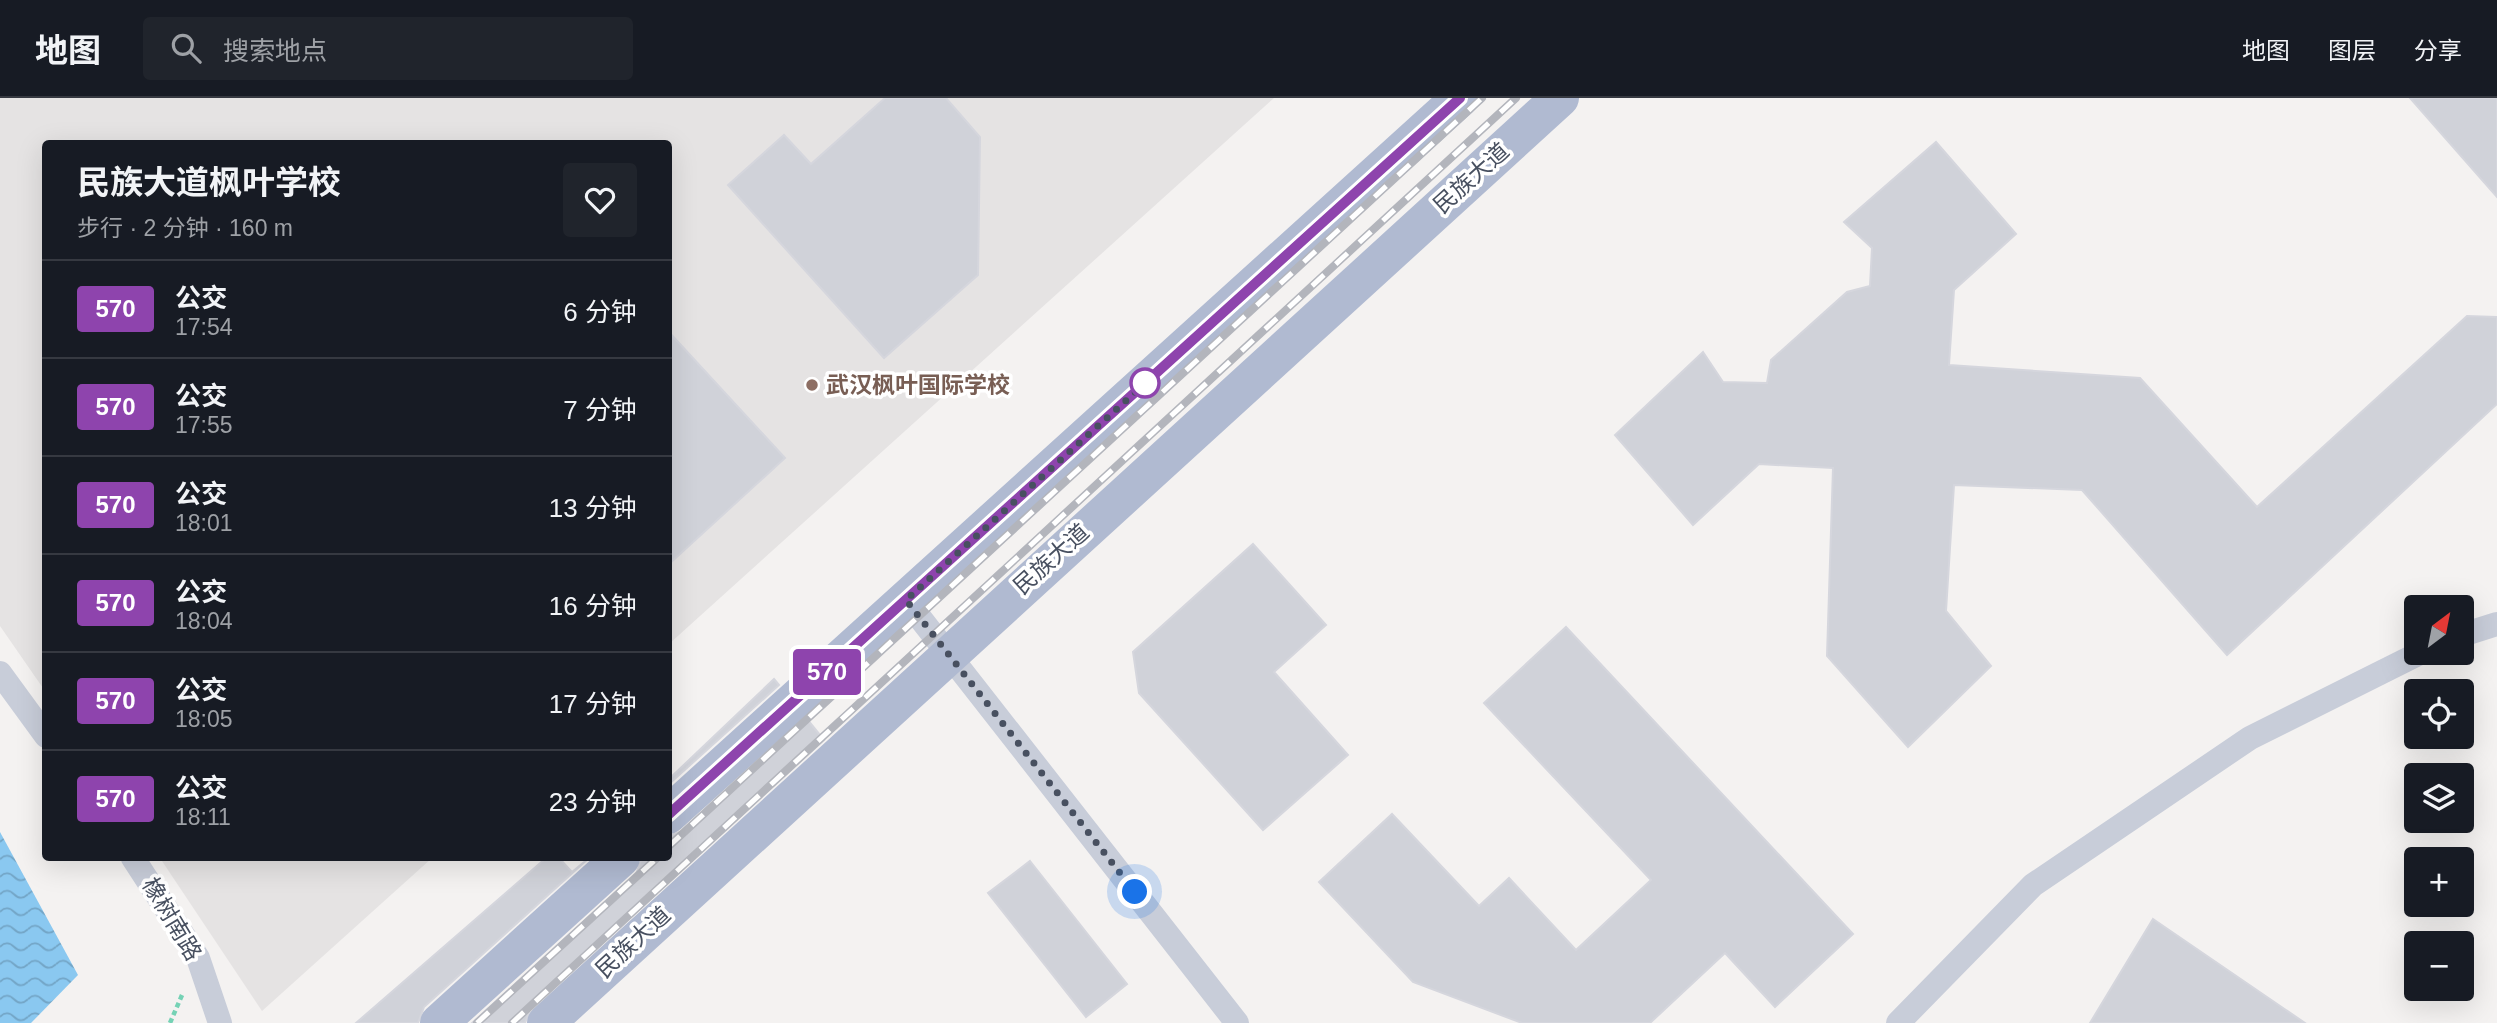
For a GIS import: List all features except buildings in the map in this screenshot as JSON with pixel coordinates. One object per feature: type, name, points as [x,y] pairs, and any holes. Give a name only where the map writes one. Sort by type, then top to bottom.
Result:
[{"type":"main road","points":[[672,811],[1460,98]]},
{"type":"main road","name":"民族大道","points":[[545,1023],[947,653],[1560,98]]},
{"type":"main road","points":[[439,1023],[618,861]]},
{"type":"street","points":[[906,600],[1237,1023]]},
{"type":"street","points":[[2474,631],[2497,624]]},
{"type":"street","points":[[1898,1023],[2033,885],[2250,737],[2404,661]]},
{"type":"street","points":[[0,673],[42,731]]},
{"type":"street","name":"橡树南路","points":[[135,861],[198,958],[220,1023]]},
{"type":"shaded area","name":"武汉枫叶国际学校","points":[[0,98],[1274,98],[672,641],[672,140],[42,140],[42,687],[0,626]]},
{"type":"shaded area","points":[[162,861],[429,861],[262,1011]]},
{"type":"water","points":[[0,832],[78,975],[31,1023],[0,1023]]},
{"type":"railway","points":[[672,843],[1482,98]]},
{"type":"railway","points":[[512,1023],[1516,98]]},
{"type":"railway","points":[[477,1023],[654,861]]},
{"type":"bus line","name":"570","points":[[672,811],[1460,98]]},
{"type":"place","name":"武汉枫叶国际学校","points":[[812,385]]},
{"type":"route","points":[[1135,892],[906,600],[1152,377],[1145,383]]}]
